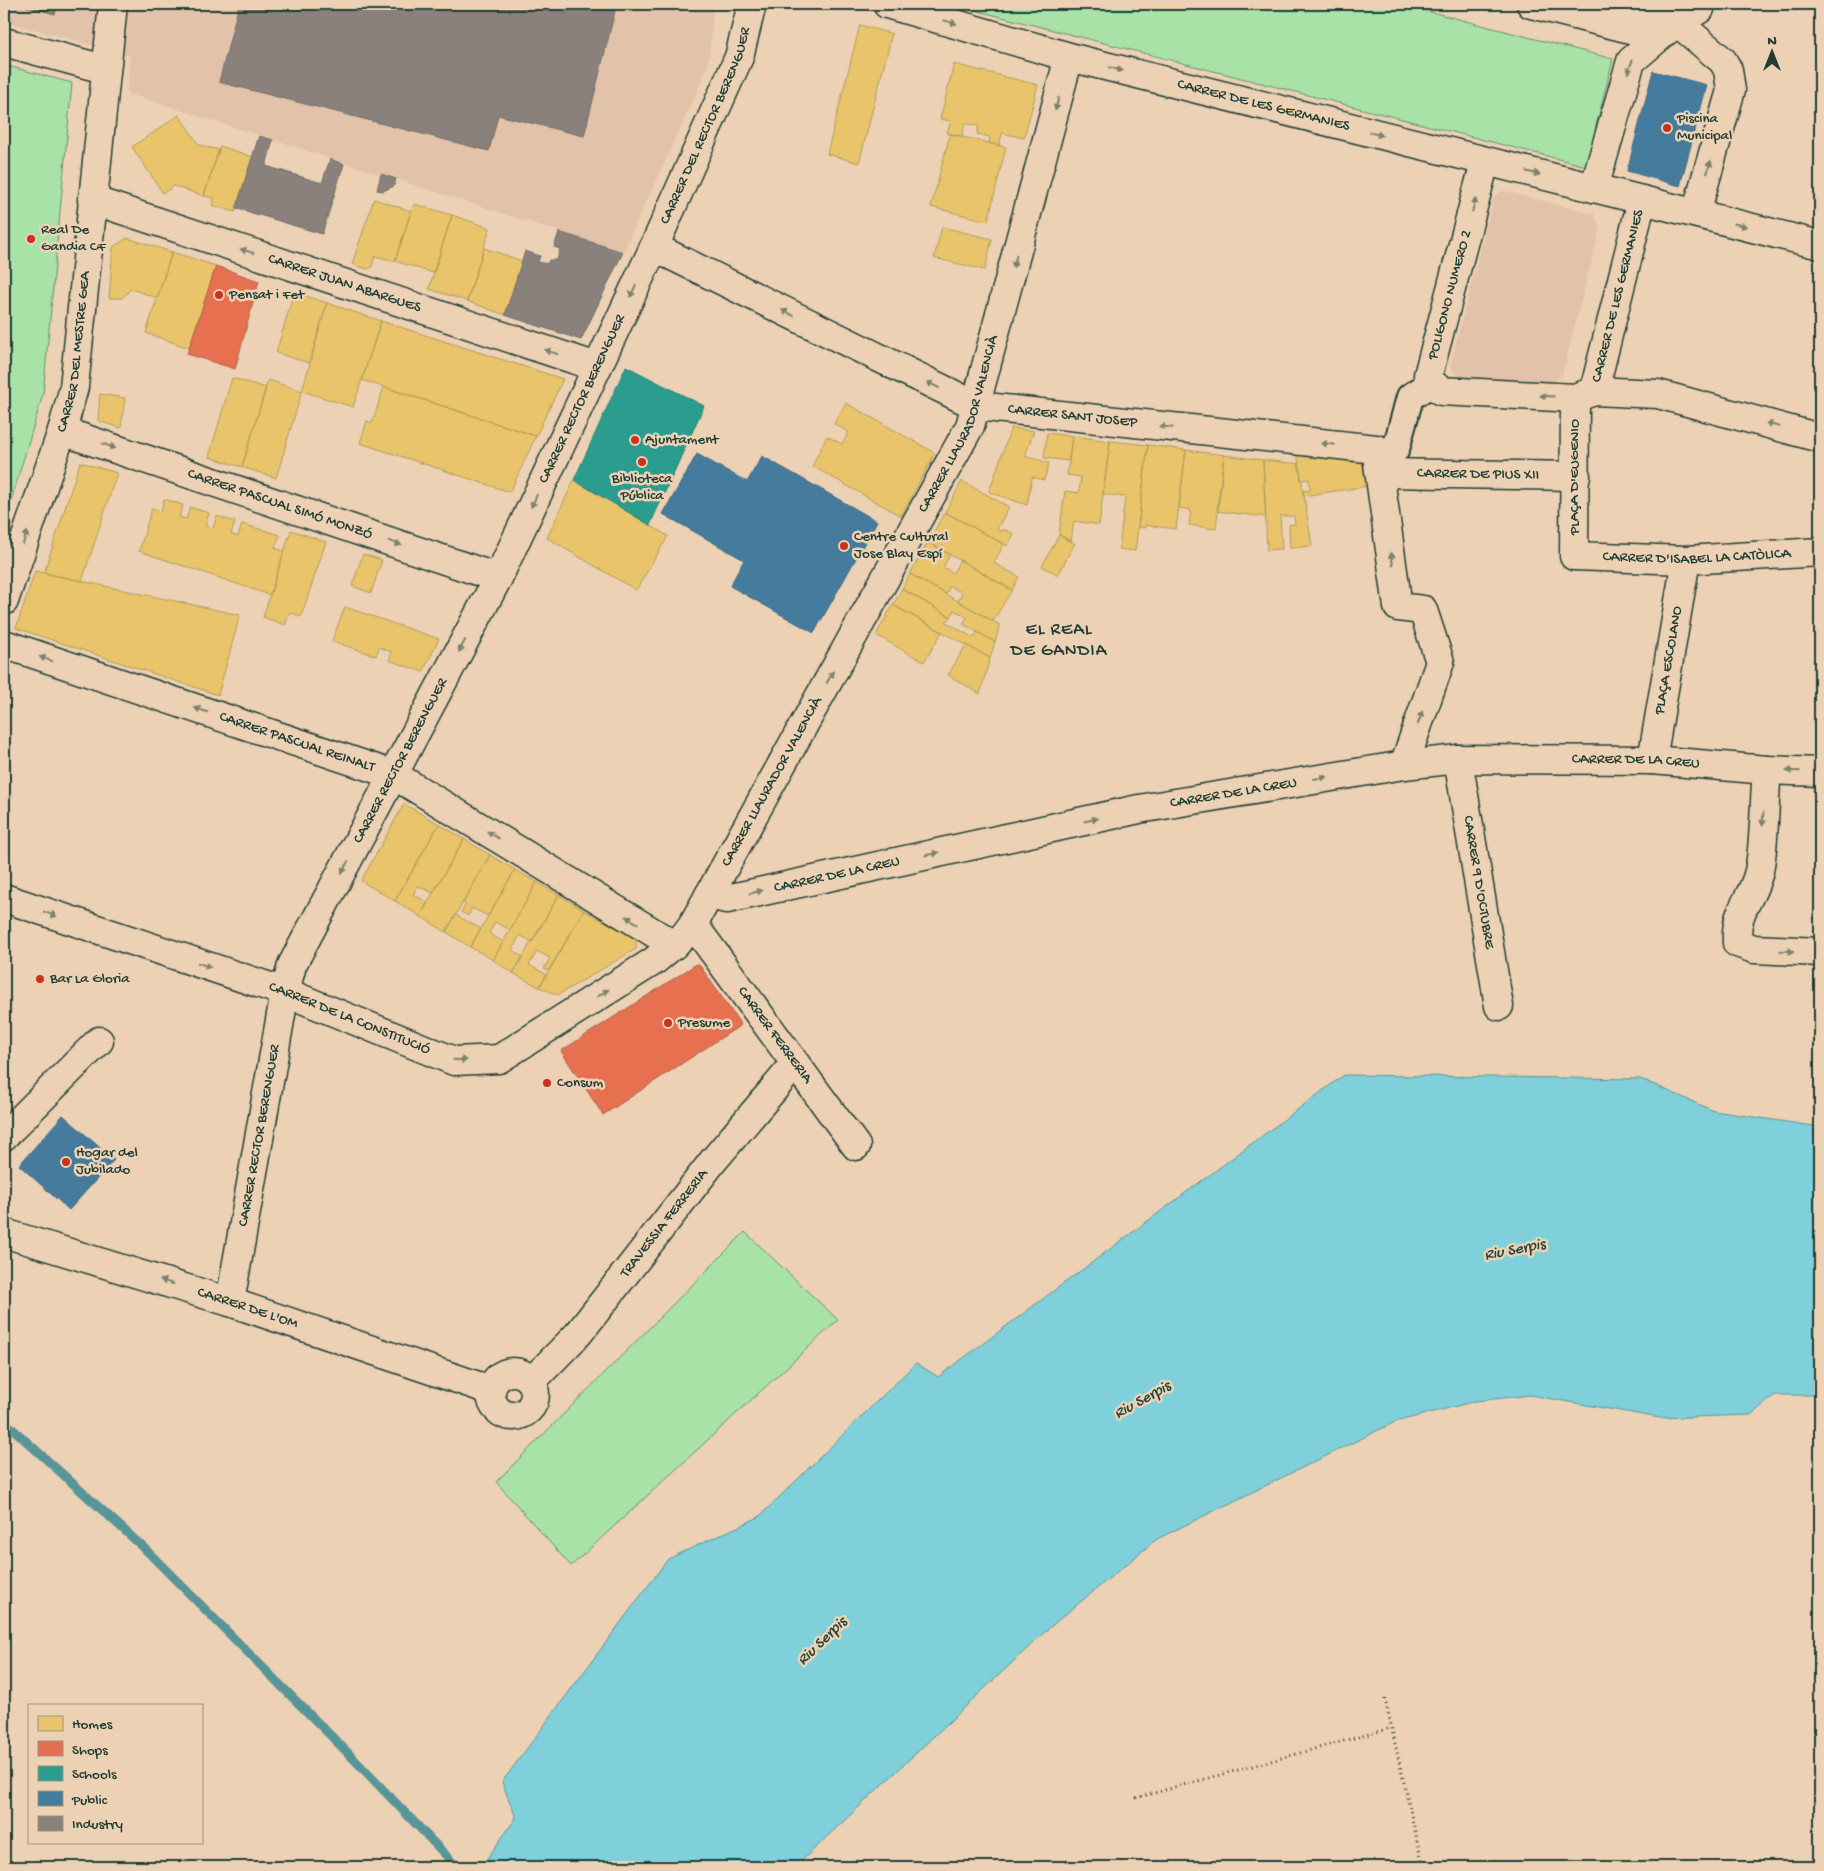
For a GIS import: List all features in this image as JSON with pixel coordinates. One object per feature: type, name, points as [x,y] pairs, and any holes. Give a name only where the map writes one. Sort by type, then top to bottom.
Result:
[{"type":"street","name":"CARRER DEL MESTRE GEA","points":[[4,601],[62,430],[74,387],[104,69],[112,4]]},
{"type":"street","name":"CARRER DEL RECTOR BERENGUER","points":[[654,246],[739,57],[752,4]]},
{"type":"street","name":"CARRER DE LES GERMANIES","points":[[887,4],[1069,57],[1820,245]]},
{"type":"street","points":[[1531,4],[1636,31],[1677,22]]},
{"type":"street","points":[[1606,4],[1677,22],[1724,61],[1730,78],[1731,90],[1696,214]]},
{"type":"street","points":[[1594,188],[1631,60],[1677,22],[1700,9],[1701,4]]},
{"type":"street","points":[[4,42],[104,69]]},
{"type":"street","name":"CARRER LLAURADOR VALENCIÀ","points":[[674,945],[693,924],[970,426],[977,406],[1069,57]]},
{"type":"street","name":"POLIGONO NUMERO 2","points":[[1432,383],[1428,375],[1485,162]]},
{"type":"street","name":"CARRER JUAN ABARGUES","points":[[92,200],[597,367]]},
{"type":"street","name":"CARRER DE LES GERMANIES","points":[[1584,394],[1642,200]]},
{"type":"street","name":"CARRER RECTOR BERENGUER","points":[[230,1302],[285,992],[292,965],[498,578],[654,246]]},
{"type":"street","name":"CARRER SANT JOSEP","points":[[654,246],[977,406],[1378,461]]},
{"type":"street","points":[[1404,764],[1440,662],[1423,610],[1398,607],[1378,461],[1390,451],[1396,449],[1410,397],[1432,383],[1441,391],[1658,394],[1820,438]]},
{"type":"street","name":"PLAÇA D'EUGENIO","points":[[1574,556],[1576,476],[1584,394]]},
{"type":"street","name":"CARRER PASCUAL SIMÓ MONZÓ","points":[[62,430],[498,578]]},
{"type":"street","name":"CARRER DE PIUS XII","points":[[1378,461],[1576,476]]},
{"type":"street","name":"CARRER D'ISABEL LA CATÒLICA","points":[[1574,556],[1686,560],[1820,552]]},
{"type":"street","name":"PLAÇA ESCOLANO","points":[[1652,760],[1686,560]]},
{"type":"street","name":"CARRER PASCUAL REINALT","points":[[4,644],[394,775],[674,945]]},
{"type":"street","name":"CARRER DE LA CREU","points":[[709,895],[727,899],[1140,809],[1404,764],[1458,759],[1652,760],[1767,770],[1820,772]]},
{"type":"street","name":"CARRER 9 D'OCTUBRE","points":[[1458,759],[1499,1006]]},
{"type":"street","points":[[1767,770],[1759,870],[1752,894],[1740,910],[1736,925],[1736,943],[1754,950],[1820,952]]},
{"type":"street","name":"CARRER DE LA CONSTITUCIÓ","points":[[4,898],[285,992],[454,1062],[499,1058],[654,961],[674,945]]},
{"type":"street","name":"CARRER FERRERIA","points":[[693,924],[856,1146]]},
{"type":"street","points":[[4,1136],[99,1041]]},
{"type":"street","name":"TRAVESSIA FERRERIA","points":[[532,1381],[578,1333],[713,1161],[795,1064]]},
{"type":"street","name":"CARRER DE L'OM","points":[[4,1233],[230,1302],[490,1390]]},
{"type":"street","points":[[517,1371],[532,1381],[536,1398],[526,1414],[508,1417],[493,1407],[490,1390],[500,1375],[517,1371]]},
{"type":"path","points":[[1385,1699],[1423,1867]]},
{"type":"path","points":[[1136,1798],[1391,1728]]},
{"type":"shaded area","points":[[4,4],[714,4],[708,67],[623,252],[127,93],[130,56],[4,21]]},
{"type":"shaded area","points":[[1503,191],[1594,214],[1600,228],[1562,375],[1551,384],[1460,380],[1450,366],[1494,197]]},
{"type":"green space","points":[[951,4],[1400,4],[1613,59],[1586,166]]},
{"type":"green space","name":"Real De Gandia CF","points":[[4,65],[72,83],[43,394],[4,524]]},
{"type":"green space","points":[[745,1232],[838,1320],[571,1566],[496,1482]]},
{"type":"water","name":"Riu Serpis","points":[[1344,1075],[1641,1079],[1714,1111],[1820,1127],[1820,1395],[1775,1395],[1751,1415],[1660,1418],[1530,1395],[1476,1401],[1395,1422],[1157,1539],[1050,1627],[795,1867],[481,1867],[516,1818],[502,1782],[668,1559],[759,1517],[916,1363],[938,1377]]},
{"type":"building: Homes","points":[[860,25],[892,34],[859,163],[827,154]]},
{"type":"building: Homes","points":[[954,64],[1038,85],[1024,138],[1002,133],[999,146],[989,143],[990,137],[977,134],[979,126],[965,123],[962,136],[947,133],[951,121],[940,119]]},
{"type":"building: Homes","points":[[179,115],[199,145],[219,150],[204,196],[174,186],[163,193],[132,147]]},
{"type":"building: Homes","points":[[950,134],[1006,147],[988,221],[931,207]]},
{"type":"building: Homes","points":[[220,146],[253,157],[235,212],[212,205],[214,198],[204,196]]},
{"type":"building: Homes","points":[[374,199],[411,211],[395,261],[375,256],[372,267],[367,269],[352,264]]},
{"type":"building: Homes","points":[[414,204],[452,215],[433,273],[395,261]]},
{"type":"building: Homes","points":[[452,215],[490,228],[467,301],[429,289]]},
{"type":"building: Homes","points":[[942,227],[992,239],[985,270],[934,258]]},
{"type":"building: Homes","points":[[127,238],[172,252],[157,298],[131,289],[122,298],[109,298],[113,247]]},
{"type":"building: Homes","points":[[484,248],[522,261],[505,315],[467,301]]},
{"type":"building: Homes","points":[[172,252],[216,266],[189,348],[146,333]]},
{"type":"building: Homes","points":[[294,292],[327,303],[309,363],[276,353]]},
{"type":"building: Homes","points":[[327,303],[381,321],[353,407],[302,391]]},
{"type":"building: Homes","points":[[381,321],[563,379],[536,436],[362,380]]},
{"type":"building: Homes","points":[[232,378],[266,388],[242,467],[209,457]]},
{"type":"building: Homes","points":[[268,380],[302,391],[276,478],[242,467]]},
{"type":"building: Homes","points":[[384,387],[536,436],[510,492],[360,443],[367,421],[372,423]]},
{"type":"building: Homes","points":[[100,394],[125,398],[121,428],[98,421]]},
{"type":"building: Homes","points":[[846,403],[935,453],[901,516],[812,466],[827,436],[842,444],[849,432],[834,424]]},
{"type":"building: Homes","points":[[1011,428],[1034,431],[1025,456],[1049,463],[1044,480],[1032,477],[1027,505],[989,492]]},
{"type":"building: Homes","points":[[1047,433],[1072,436],[1069,461],[1044,458]]},
{"type":"building: Homes","points":[[1072,436],[1110,441],[1099,525],[1074,521],[1071,542],[1059,535],[1065,491],[1079,493],[1081,477],[1067,475]]},
{"type":"building: Homes","points":[[1110,441],[1148,445],[1135,551],[1119,549],[1125,497],[1103,494]]},
{"type":"building: Homes","points":[[1148,445],[1186,450],[1176,529],[1145,525],[1145,528],[1138,527]]},
{"type":"building: Homes","points":[[1186,450],[1224,455],[1216,529],[1189,525],[1191,510],[1179,508]]},
{"type":"building: Homes","points":[[1297,452],[1364,457],[1369,486],[1303,496],[1303,491],[1310,490],[1309,479],[1301,480]]},
{"type":"building: Homes","points":[[1224,455],[1263,460],[1266,517],[1217,511]]},
{"type":"building: Homes","points":[[1263,460],[1299,464],[1312,546],[1290,548],[1289,525],[1295,524],[1294,516],[1280,516],[1282,549],[1267,550]]},
{"type":"building: Homes","points":[[80,462],[117,473],[82,581],[44,573]]},
{"type":"building: Homes","points":[[574,480],[668,536],[636,590],[547,538]]},
{"type":"building: Homes","points":[[962,481],[1009,507],[997,529],[1002,532],[1003,529],[1014,534],[1007,546],[945,512]]},
{"type":"building: Homes","points":[[164,499],[183,505],[179,517],[186,519],[190,507],[209,513],[205,526],[213,528],[217,516],[235,522],[231,534],[238,537],[242,524],[280,535],[275,548],[284,551],[270,595],[139,551],[152,508],[161,511]]},
{"type":"building: Homes","points":[[945,512],[1004,544],[994,563],[1019,577],[1012,590],[928,542]]},
{"type":"building: Homes","points":[[291,530],[326,542],[301,617],[290,612],[285,625],[263,617]]},
{"type":"building: Homes","points":[[1059,535],[1075,543],[1058,575],[1042,566]]},
{"type":"building: Homes","points":[[928,542],[950,555],[943,567],[953,573],[960,560],[1012,590],[993,621],[958,601],[962,593],[950,586],[946,594],[910,574]]},
{"type":"building: Homes","points":[[363,554],[382,560],[371,593],[352,586]]},
{"type":"building: Homes","points":[[35,571],[240,615],[218,695],[16,628]]},
{"type":"building: Homes","points":[[910,574],[1000,625],[995,642],[963,624],[967,617],[954,610],[951,617],[902,589]]},
{"type":"building: Homes","points":[[902,589],[951,617],[946,622],[974,638],[977,632],[995,642],[990,658],[893,605]]},
{"type":"building: Homes","points":[[893,605],[942,632],[924,662],[876,635]]},
{"type":"building: Homes","points":[[345,607],[439,639],[423,672],[389,660],[392,652],[379,647],[376,656],[332,641]]},
{"type":"building: Homes","points":[[966,645],[990,658],[980,694],[948,675]]},
{"type":"building: Homes","points":[[404,804],[439,824],[395,901],[361,881]]},
{"type":"building: Homes","points":[[439,824],[464,839],[433,893],[418,886],[413,894],[428,903],[420,916],[395,901]]},
{"type":"building: Homes","points":[[464,839],[490,855],[446,932],[420,916]]},
{"type":"building: Homes","points":[[490,855],[515,870],[488,916],[472,908],[468,916],[461,912],[466,905],[463,903]]},
{"type":"building: Homes","points":[[515,870],[537,882],[510,930],[495,922],[489,933],[503,942],[493,960],[470,947]]},
{"type":"building: Homes","points":[[537,882],[559,895],[532,942],[520,935],[512,950],[523,957],[513,973],[493,960]]},
{"type":"building: Homes","points":[[559,895],[584,910],[549,971],[544,969],[550,958],[537,951],[529,965],[547,975],[539,987],[513,973]]},
{"type":"building: Homes","points":[[584,910],[636,939],[636,949],[558,995],[539,987]]},
{"type":"building: Homes","points":[[456,915],[481,929],[470,947],[446,932]]},
{"type":"building: Shops","points":[[216,266],[259,281],[235,369],[187,354]]},
{"type":"building: Shops","points":[[698,963],[741,1025],[603,1115],[561,1051]]},
{"type":"building: Schools","points":[[626,366],[704,406],[650,525],[574,480]]},
{"type":"building: Public","name":"Piscina Municipal","points":[[1653,71],[1707,85],[1680,186],[1627,171]]},
{"type":"building: Public","points":[[697,454],[747,482],[762,456],[877,521],[814,633],[730,586],[744,560],[663,514]]},
{"type":"building: Public","name":"Hogar del Jubilado","points":[[63,1115],[114,1160],[69,1210],[19,1165]]},
{"type":"building: Industry","points":[[18,4],[58,4],[55,14]]},
{"type":"building: Industry","points":[[239,4],[588,4],[615,11],[584,136],[498,115],[489,151],[219,82]]},
{"type":"building: Industry","points":[[259,136],[273,140],[266,166],[322,183],[330,159],[344,164],[322,234],[236,208]]},
{"type":"building: Industry","points":[[381,174],[396,179],[394,186],[383,191],[377,190]]},
{"type":"building: Industry","points":[[559,232],[623,252],[581,340],[505,315],[525,251],[540,256],[538,262],[547,264],[549,260],[557,260],[560,249],[554,247]]},
{"type":"waterway","points":[[4,1421],[144,1548],[349,1754],[457,1867]]},
{"type":"place","name":"Piscina Municipal","points":[[1667,128]]},
{"type":"place","name":"Real De Gandia CF","points":[[31,239]]},
{"type":"place","name":"Pensat i Fet","points":[[219,295]]},
{"type":"place","name":"Ajuntament","points":[[635,440]]},
{"type":"place","name":"Biblioteca Pública","points":[[642,462]]},
{"type":"place","name":"Centre Cultural Jose Blay Espí","points":[[844,546]]},
{"type":"place","name":"Bar La Gloria","points":[[40,979]]},
{"type":"place","name":"Presume","points":[[668,1023]]},
{"type":"place","name":"Consum","points":[[547,1083]]},
{"type":"place","name":"Hogar del Jubilado","points":[[66,1162]]},
{"type":"district","name":"EL REAL DE GANDIA","points":[[1059,640]]}]
